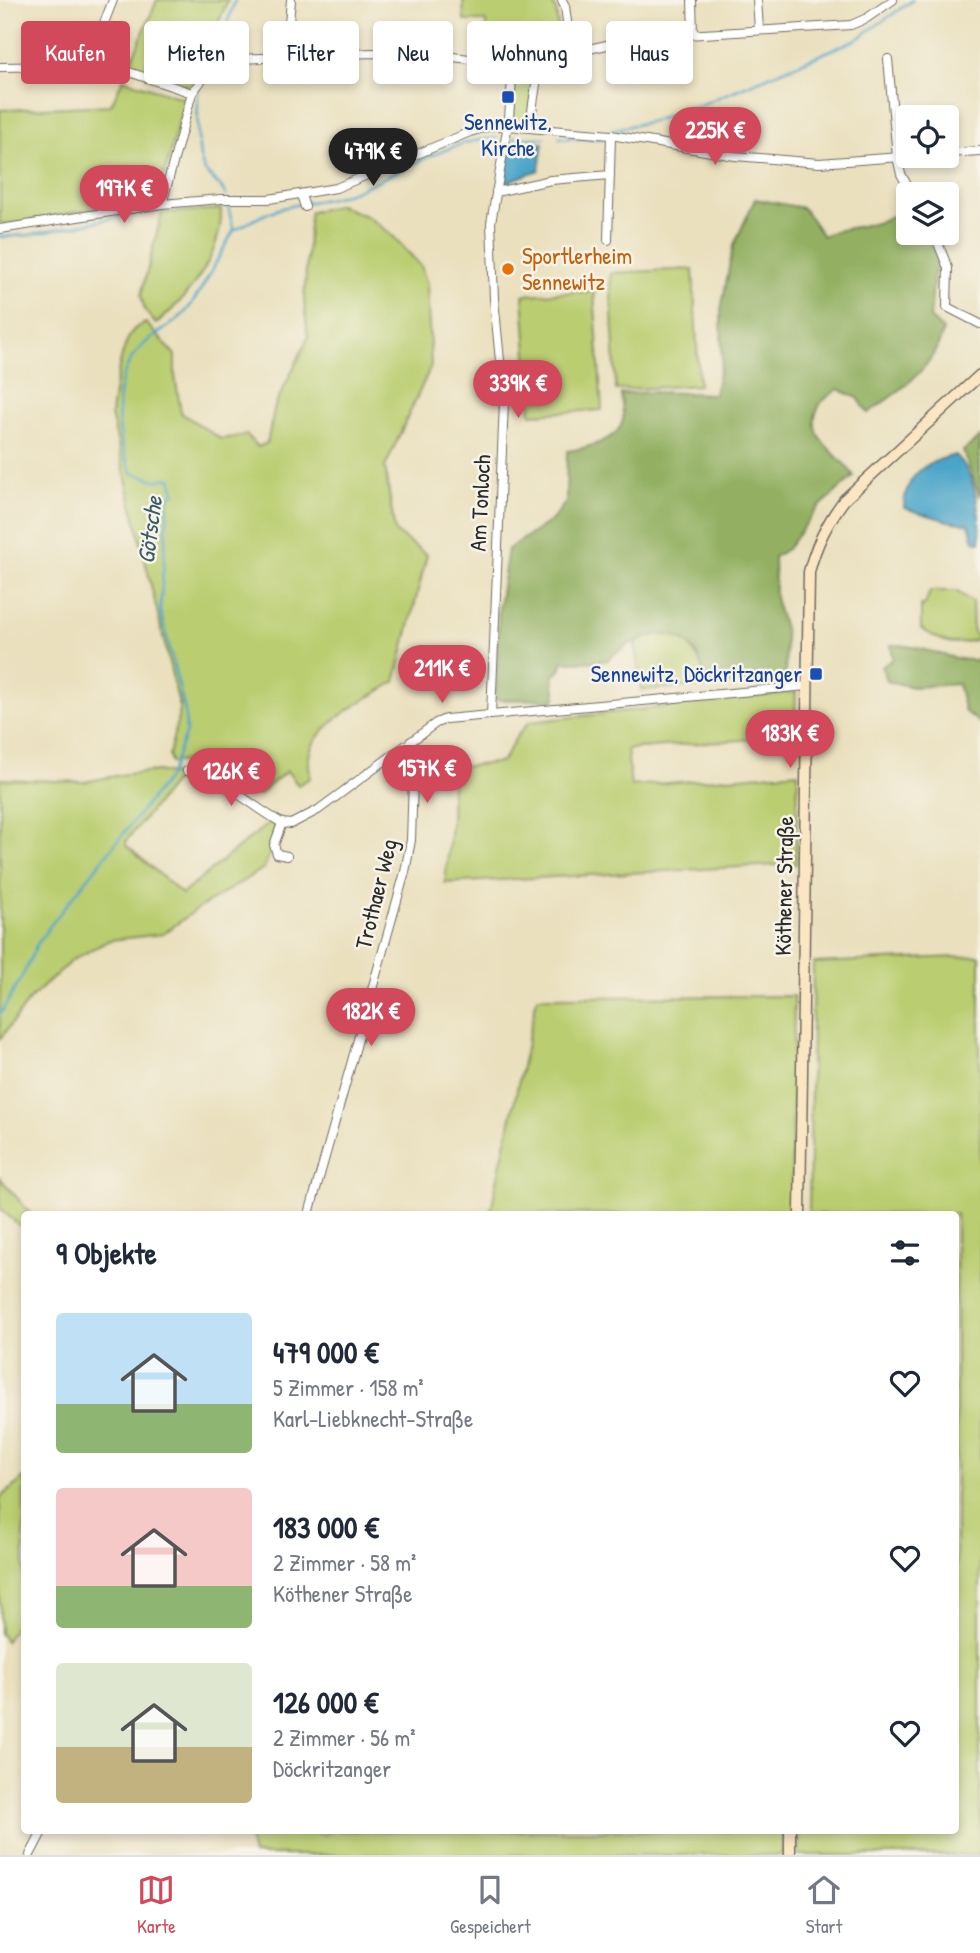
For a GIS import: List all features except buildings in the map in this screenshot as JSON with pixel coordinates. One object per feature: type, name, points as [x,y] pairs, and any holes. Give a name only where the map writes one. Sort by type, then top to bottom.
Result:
[{"type":"main road","name":"Köthener Straße","points":[[800,1211],[809,572],[814,552],[827,524],[844,500],[980,375]]},
{"type":"main road","points":[[790,1834],[790,1855]]},
{"type":"street","points":[[105,21],[113,0]]},
{"type":"street","points":[[289,21],[291,0]]},
{"type":"street","points":[[562,0],[567,21]]},
{"type":"street","points":[[692,0],[693,21]]},
{"type":"street","points":[[757,0],[760,29]]},
{"type":"street","points":[[693,34],[851,25],[867,18],[893,0]]},
{"type":"street","points":[[359,53],[428,54],[467,58]]},
{"type":"street","points":[[162,204],[192,93],[217,60],[263,59]]},
{"type":"street","points":[[888,59],[896,146]]},
{"type":"street","points":[[0,66],[21,66]]},
{"type":"street","points":[[130,72],[192,93]]},
{"type":"street","name":"Am Tonloch","points":[[491,715],[504,402],[494,299],[491,223],[508,126],[512,84]]},
{"type":"street","points":[[533,128],[531,120],[536,84]]},
{"type":"street","points":[[0,229],[162,204],[233,198],[303,200],[470,132],[491,127],[508,126],[611,135],[776,161],[819,163],[896,157]]},
{"type":"street","points":[[608,240],[611,135]]},
{"type":"street","points":[[959,152],[980,150]]},
{"type":"street","points":[[496,192],[551,180],[610,176]]},
{"type":"street","points":[[939,245],[948,268],[947,307],[980,324]]},
{"type":"street","points":[[187,771],[201,774],[219,783],[282,823],[291,824],[318,810],[436,723],[446,719],[807,686]]},
{"type":"street","name":"Trothaer Weg","points":[[310,1211],[405,873],[411,840],[414,750],[410,742]]},
{"type":"street","points":[[282,823],[274,845],[277,854],[287,856]]},
{"type":"street","points":[[30,1855],[41,1834]]},
{"type":"green space","points":[[157,0],[228,0],[219,21],[148,21]]},
{"type":"green space","points":[[463,0],[551,0],[557,21],[467,21],[464,21]]},
{"type":"green space","points":[[144,31],[144,73],[130,66]]},
{"type":"green space","points":[[130,81],[185,99],[160,191],[152,198],[16,223],[0,223],[0,110],[111,105],[121,84],[130,84]]},
{"type":"green space","points":[[514,84],[533,84],[531,124],[512,123]]},
{"type":"green space","points":[[755,199],[803,208],[823,236],[876,223],[896,214],[896,245],[936,245],[946,267],[934,272],[930,318],[943,330],[939,344],[924,367],[903,388],[868,413],[858,398],[838,389],[821,403],[816,415],[818,435],[854,476],[818,508],[787,549],[774,557],[775,598],[785,632],[786,678],[705,686],[701,664],[693,649],[682,640],[669,635],[654,636],[638,640],[606,661],[562,662],[561,669],[553,677],[556,699],[496,700],[499,606],[508,549],[552,520],[566,502],[567,451],[598,443],[619,429],[623,417],[621,394],[714,394],[722,361],[721,310],[733,247]]},
{"type":"green space","points":[[339,205],[368,217],[391,234],[421,266],[427,284],[431,366],[385,467],[395,532],[427,555],[395,682],[344,713],[321,733],[309,756],[310,778],[298,785],[287,771],[258,795],[227,774],[207,765],[195,762],[171,763],[169,755],[180,709],[111,415],[112,407],[124,348],[135,329],[146,323],[175,355],[175,376],[181,413],[221,439],[247,435],[258,447],[267,443],[275,406],[308,338],[304,301],[310,212]]},
{"type":"green space","points":[[221,209],[216,242],[202,273],[180,301],[156,324],[145,311],[141,295],[162,213]]},
{"type":"green space","points":[[693,269],[699,385],[616,390],[610,273]]},
{"type":"green space","points":[[594,291],[602,410],[531,414],[523,295]]},
{"type":"green space","points":[[980,437],[980,497],[963,451]]},
{"type":"green space","points":[[930,591],[956,591],[972,602],[973,632],[978,639],[961,643],[948,642],[921,629],[921,605],[925,605]]},
{"type":"green space","points":[[667,633],[688,642],[703,667],[705,686],[641,690],[635,643],[645,636]]},
{"type":"green space","points":[[891,645],[980,660],[980,723],[965,712],[958,684],[913,687],[886,681],[882,666],[893,659]]},
{"type":"green space","points":[[796,692],[794,736],[627,749],[631,786],[798,772],[796,864],[445,883],[451,824],[452,772],[460,767],[502,762],[517,736],[529,722]]},
{"type":"green space","points":[[158,771],[179,776],[126,841],[126,845],[182,894],[272,820],[276,828],[264,868],[163,934],[110,940],[72,960],[30,999],[0,1039],[0,779],[84,782]]},
{"type":"green space","points":[[980,956],[980,1855],[799,1855],[800,1834],[959,1834],[959,1211],[809,1211],[813,963]]},
{"type":"green space","points":[[794,996],[791,1211],[491,1211],[537,997]]},
{"type":"green space","points":[[0,1178],[28,1211],[21,1211],[21,1227],[0,1208]]},
{"type":"green space","points":[[21,1480],[21,1616],[6,1641],[0,1633],[0,1498]]},
{"type":"green space","points":[[248,1834],[783,1834],[782,1855],[253,1855]]},
{"type":"water","points":[[543,143],[539,170],[504,183],[510,144]]},
{"type":"water","points":[[956,455],[973,484],[980,542],[974,541],[969,524],[948,521],[904,508],[908,486],[919,471],[935,461]]},
{"type":"waterway","name":"Götsche","points":[[228,21],[235,0]]},
{"type":"waterway","points":[[611,130],[653,121],[700,105],[857,39],[913,0]]},
{"type":"waterway","name":"Götsche","points":[[198,89],[198,132],[202,164],[226,196]]},
{"type":"waterway","points":[[234,230],[273,211],[346,194],[460,145],[497,138]]},
{"type":"waterway","points":[[512,138],[545,138]]},
{"type":"waterway","points":[[559,138],[602,139]]},
{"type":"waterway","name":"Götsche","points":[[0,1015],[36,946],[49,927],[170,775],[186,732],[185,711],[160,610],[169,496],[175,493],[171,478],[159,481],[132,473],[119,427],[119,393],[129,363],[138,350],[183,315],[206,281],[234,230],[227,203]]},
{"type":"waterway","points":[[208,204],[228,204]]},
{"type":"waterway","points":[[166,209],[198,205]]},
{"type":"waterway","points":[[0,237],[30,235],[149,211]]},
{"type":"place","name":"Sennewitz, Kirche","points":[[508,97]]},
{"type":"place","name":"Sportlerheim Sennewitz","points":[[508,269]]},
{"type":"place","name":"Sennewitz, Döckritzanger","points":[[816,674]]}]
